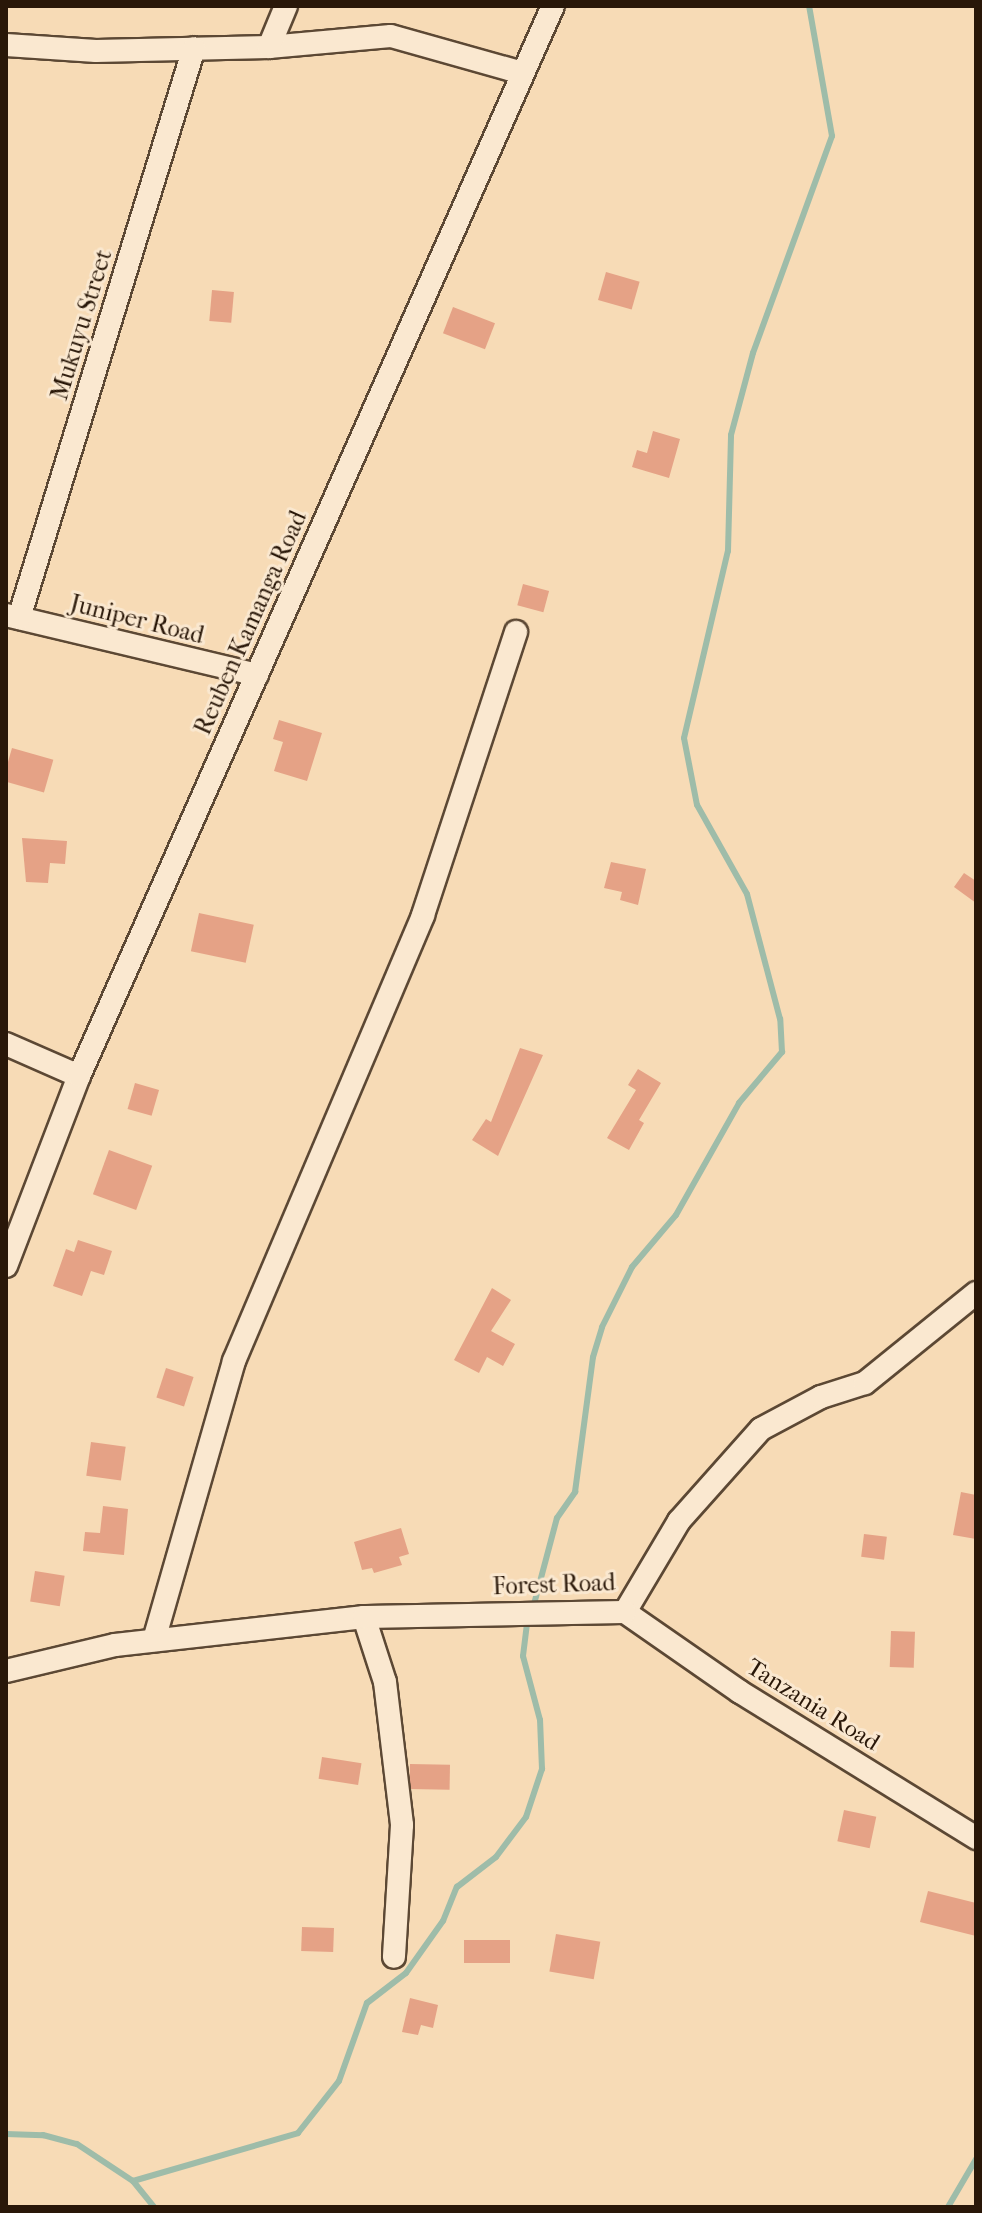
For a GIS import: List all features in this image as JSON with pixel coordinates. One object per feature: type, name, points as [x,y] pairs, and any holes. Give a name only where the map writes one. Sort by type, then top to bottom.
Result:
[{"type":"street","points":[[269,47],[286,6]]},
{"type":"street","name":"Reuben Kamanga Road","points":[[6,1266],[79,1076],[553,6]]},
{"type":"street","points":[[6,45],[96,51],[269,47],[391,36],[523,73]]},
{"type":"street","name":"Mukuyu Street","points":[[13,616],[194,48]]},
{"type":"street","name":"Juniper Road","points":[[13,616],[257,675]]},
{"type":"street","points":[[154,1640],[234,1361],[423,915],[516,632]]},
{"type":"street","points":[[6,1044],[79,1076]]},
{"type":"street","name":"Forest Road","points":[[6,1671],[154,1640],[364,1617],[625,1612],[679,1521],[761,1429],[821,1397],[865,1383],[976,1293]]},
{"type":"street","name":"Tanzania Road","points":[[625,1612],[740,1692],[976,1838]]},
{"type":"street","points":[[364,1617],[385,1682],[402,1825],[394,1957]]},
{"type":"building","points":[[606,272],[640,282],[632,310],[598,300]]},
{"type":"building","points":[[212,290],[234,292],[231,323],[209,321]]},
{"type":"building","points":[[453,307],[495,323],[485,349],[443,333]]},
{"type":"building","points":[[653,431],[680,439],[669,478],[632,467],[637,450],[647,453]]},
{"type":"building","points":[[523,584],[549,591],[543,612],[517,605]]},
{"type":"building","points":[[279,720],[322,733],[307,781],[274,771],[283,742],[273,739]]},
{"type":"building","points":[[12,748],[53,760],[44,793],[6,782]]},
{"type":"building","points":[[22,838],[67,841],[65,864],[50,863],[48,883],[26,882]]},
{"type":"building","points":[[611,862],[646,869],[638,905],[620,900],[622,892],[604,888]]},
{"type":"building","points":[[964,873],[976,881],[976,903],[954,887]]},
{"type":"building","points":[[199,913],[254,925],[246,963],[191,951]]},
{"type":"building","points":[[520,1048],[543,1055],[498,1156],[472,1140],[486,1119],[491,1122]]},
{"type":"building","points":[[638,1069],[661,1083],[639,1120],[644,1123],[629,1150],[607,1138],[636,1090],[628,1085]]},
{"type":"building","points":[[135,1083],[159,1090],[152,1116],[128,1109]]},
{"type":"building","points":[[109,1150],[152,1166],[136,1210],[93,1194]]},
{"type":"building","points":[[78,1240],[112,1251],[104,1275],[91,1271],[82,1296],[53,1286],[66,1249],[74,1252]]},
{"type":"building","points":[[492,1288],[511,1300],[491,1331],[515,1344],[503,1366],[487,1357],[479,1373],[454,1360]]},
{"type":"building","points":[[166,1368],[194,1377],[184,1406],[156,1397]]},
{"type":"building","points":[[91,1442],[126,1447],[121,1481],[86,1476]]},
{"type":"building","points":[[961,1492],[976,1495],[976,1539],[953,1535]]},
{"type":"building","points":[[103,1506],[128,1509],[124,1555],[83,1551],[85,1532],[100,1533]]},
{"type":"building","points":[[401,1528],[409,1554],[399,1557],[402,1565],[374,1573],[372,1568],[362,1570],[354,1542]]},
{"type":"building","points":[[864,1534],[887,1537],[884,1560],[861,1557]]},
{"type":"building","points":[[35,1571],[65,1576],[60,1606],[30,1602]]},
{"type":"building","points":[[891,1631],[915,1632],[914,1668],[890,1667]]},
{"type":"building","points":[[322,1757],[362,1763],[358,1785],[319,1779]]},
{"type":"building","points":[[410,1764],[450,1765],[450,1790],[410,1789]]},
{"type":"building","points":[[844,1810],[876,1817],[870,1848],[837,1841]]},
{"type":"building","points":[[928,1891],[976,1903],[976,1936],[920,1922]]},
{"type":"building","points":[[302,1927],[334,1928],[333,1952],[301,1951]]},
{"type":"building","points":[[556,1934],[600,1942],[594,1979],[549,1971]]},
{"type":"building","points":[[464,1940],[510,1940],[510,1963],[464,1963]]},
{"type":"building","points":[[410,1998],[438,2005],[433,2028],[421,2025],[418,2035],[402,2032]]},
{"type":"waterway","points":[[533,1608],[557,1518],[575,1492],[593,1357],[602,1327],[632,1267],[676,1215],[739,1103],[782,1052],[780,1019],[747,894],[697,805],[684,738],[728,551],[731,435],[753,353],[832,136],[809,6]]},
{"type":"waterway","points":[[133,2181],[298,2133],[339,2081],[367,2003],[406,1973],[443,1921],[457,1887],[496,1857],[526,1817],[542,1769],[540,1720],[523,1656],[528,1618]]},
{"type":"waterway","points":[[6,2134],[43,2135],[77,2144],[133,2181],[154,2207]]},
{"type":"waterway","points":[[948,2207],[976,2159]]}]
